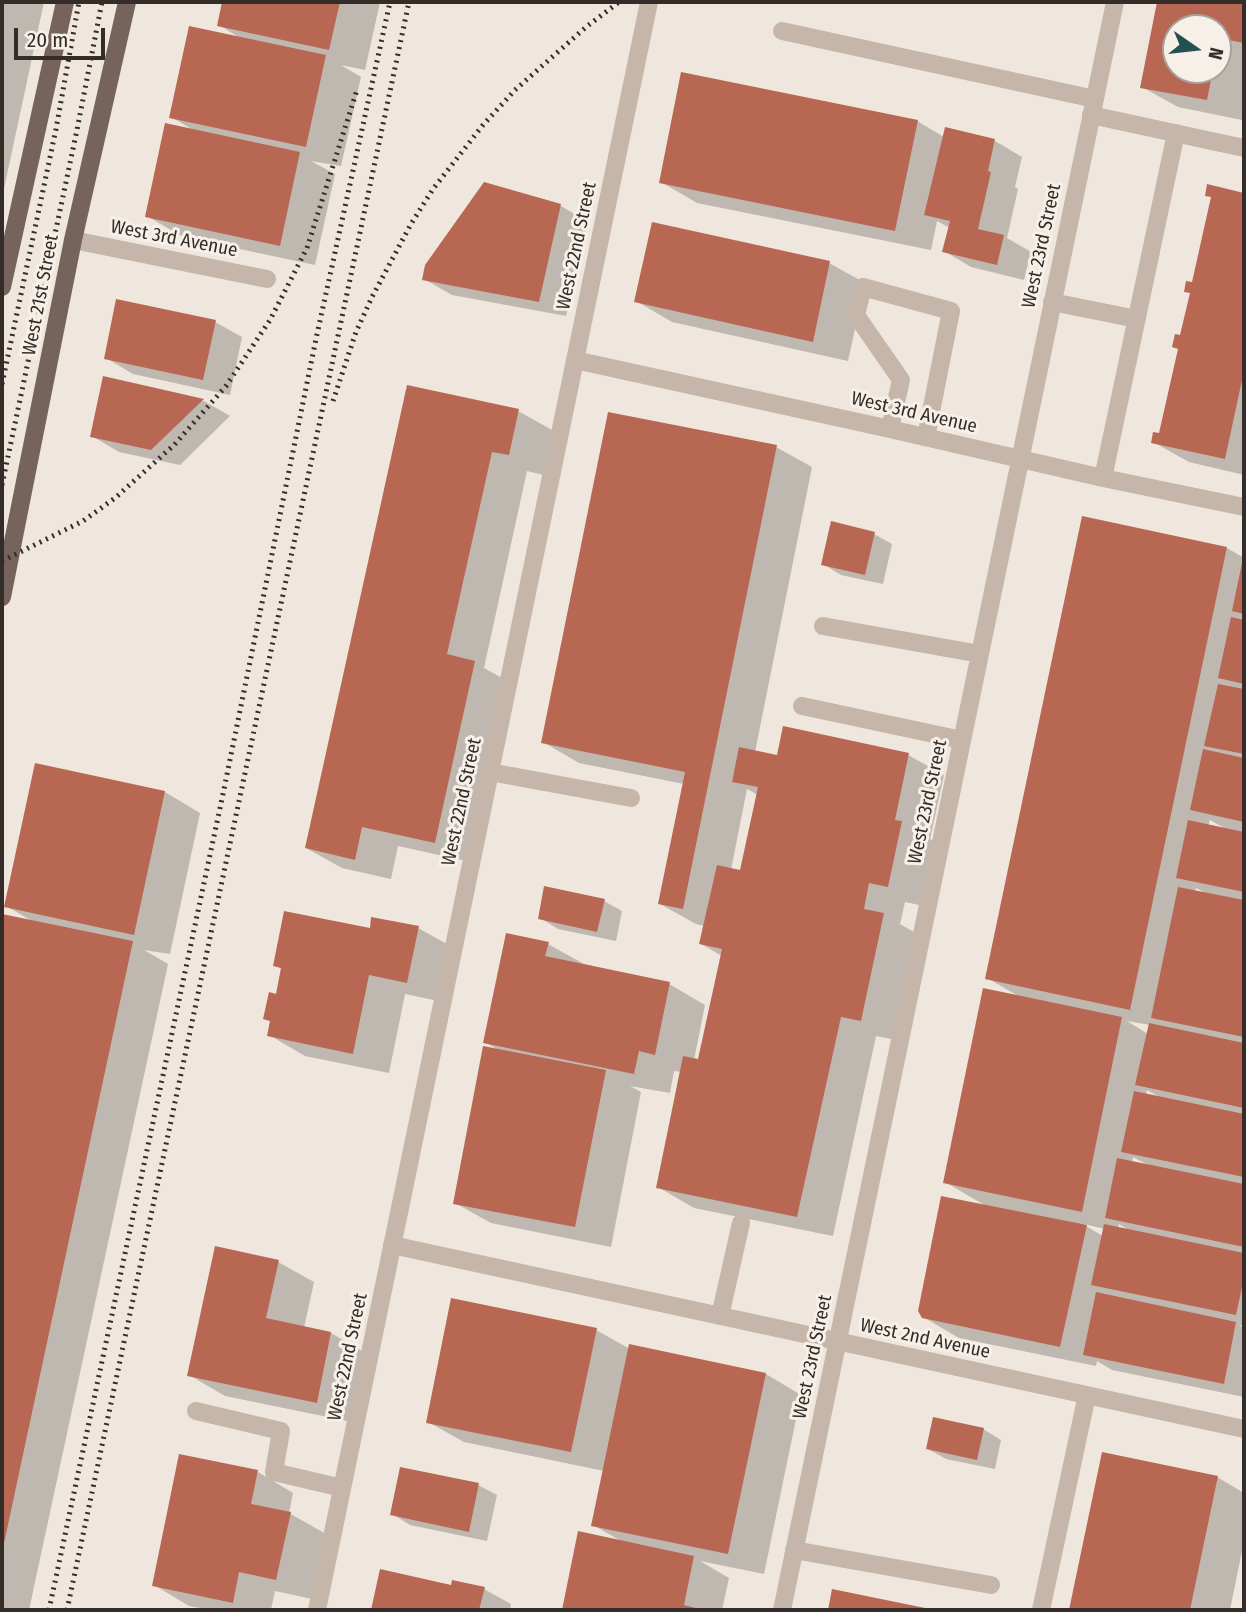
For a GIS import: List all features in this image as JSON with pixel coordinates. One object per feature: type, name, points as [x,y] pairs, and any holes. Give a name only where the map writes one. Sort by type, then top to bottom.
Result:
[{"type":"main road","name":"West 21st Street","points":[[2,286],[7,234],[65,2]]},
{"type":"main road","name":"West 21st Street","points":[[2,597],[73,240],[127,2]]},
{"type":"street","name":"West 22nd Street","points":[[317,1610],[649,2]]},
{"type":"street","name":"West 23rd Street","points":[[782,1610],[1115,2]]},
{"type":"street","points":[[782,31],[1093,107],[1176,133],[1244,148]]},
{"type":"street","points":[[1103,478],[1176,133]]},
{"type":"street","name":"West 3rd Avenue","points":[[73,240],[267,279]]},
{"type":"street","points":[[890,429],[901,380],[856,315],[863,287],[951,311],[926,437]]},
{"type":"street","points":[[1052,302],[1137,319]]},
{"type":"street","name":"West 3rd Avenue","points":[[575,360],[1103,478],[1244,506]]},
{"type":"street","points":[[822,626],[980,654]]},
{"type":"street","points":[[802,706],[962,740]]},
{"type":"street","points":[[490,772],[631,798]]},
{"type":"street","points":[[720,1316],[741,1223]]},
{"type":"street","name":"West 2nd Avenue","points":[[392,1245],[1244,1429]]},
{"type":"street","points":[[1041,1610],[1087,1395]]},
{"type":"street","points":[[196,1411],[281,1431],[274,1472],[342,1488]]},
{"type":"street","points":[[794,1550],[991,1586]]},
{"type":"building","points":[[222,2],[340,2],[329,50],[217,26]]},
{"type":"building","points":[[1157,2],[1244,2],[1244,43],[1232,41],[1232,14],[1162,14],[1162,84],[1210,84],[1207,100],[1140,88]]},
{"type":"building","points":[[189,26],[326,55],[306,147],[169,118]]},
{"type":"building","points":[[681,72],[918,120],[895,231],[659,183]]},
{"type":"building","points":[[165,123],[300,152],[280,246],[145,217]]},
{"type":"building","points":[[945,127],[995,139],[988,171],[991,172],[978,229],[1004,235],[997,265],[942,252],[950,221],[924,215]]},
{"type":"building","points":[[484,182],[561,204],[539,302],[422,280],[425,265]]},
{"type":"building","points":[[1207,184],[1244,193],[1244,371],[1225,459],[1151,443],[1153,432],[1159,433],[1178,349],[1172,347],[1175,334],[1180,335],[1190,293],[1184,292],[1186,281],[1192,282],[1211,197],[1205,196]]},
{"type":"building","points":[[652,222],[830,261],[813,342],[634,302]]},
{"type":"building","points":[[116,299],[216,320],[203,380],[104,359]]},
{"type":"building","points":[[103,376],[204,399],[151,450],[90,437]]},
{"type":"building","points":[[407,385],[519,409],[509,455],[492,452],[447,654],[475,661],[435,843],[362,827],[355,860],[305,848]]},
{"type":"building","points":[[608,412],[777,445],[683,909],[658,904],[685,772],[541,743]]},
{"type":"building","points":[[1082,516],[1227,547],[1130,1010],[985,979]]},
{"type":"building","points":[[831,521],[875,532],[865,575],[821,565]]},
{"type":"building","points":[[1244,558],[1244,614],[1232,611]]},
{"type":"building","points":[[1231,617],[1244,620],[1244,684],[1218,678]]},
{"type":"building","points":[[1218,684],[1244,689],[1244,754],[1204,746]]},
{"type":"building","points":[[783,726],[909,753],[895,820],[902,821],[888,887],[869,883],[864,909],[884,913],[861,1021],[841,1017],[797,1217],[656,1188],[683,1056],[698,1059],[722,949],[699,944],[717,865],[740,870],[758,787],[732,782],[739,747],[777,755]]},
{"type":"building","points":[[1203,749],[1244,758],[1244,822],[1190,810]]},
{"type":"building","points":[[35,763],[165,791],[134,935],[4,907]]},
{"type":"building","points":[[1188,820],[1244,832],[1244,892],[1176,878]]},
{"type":"building","points":[[544,886],[605,899],[597,932],[538,919]]},
{"type":"building","points":[[1178,887],[1244,900],[1244,1037],[1151,1018]]},
{"type":"building","points":[[284,911],[370,928],[371,917],[419,926],[407,983],[369,975],[353,1054],[267,1036],[270,1021],[263,1019],[269,992],[276,994],[281,968],[273,966]]},
{"type":"building","points":[[2,914],[133,941],[3,1548],[2,1548]]},
{"type":"building","points":[[506,933],[549,942],[545,956],[670,982],[655,1055],[639,1051],[634,1074],[483,1043]]},
{"type":"building","points":[[983,988],[1122,1017],[1082,1212],[943,1183]]},
{"type":"building","points":[[1149,1023],[1244,1043],[1244,1108],[1135,1085]]},
{"type":"building","points":[[483,1046],[606,1070],[575,1227],[453,1204]]},
{"type":"building","points":[[1134,1091],[1244,1114],[1244,1177],[1121,1152]]},
{"type":"building","points":[[1117,1158],[1244,1184],[1244,1247],[1105,1218]]},
{"type":"building","points":[[941,1196],[1087,1225],[1060,1347],[922,1318],[918,1311]]},
{"type":"building","points":[[1104,1224],[1244,1253],[1244,1278],[1236,1315],[1091,1285]]},
{"type":"building","points":[[215,1246],[279,1260],[266,1318],[331,1332],[317,1403],[187,1376]]},
{"type":"building","points":[[1096,1292],[1236,1322],[1224,1384],[1083,1355]]},
{"type":"building","points":[[451,1298],[597,1328],[571,1452],[426,1423]]},
{"type":"building","points":[[629,1344],[766,1373],[728,1554],[591,1526]]},
{"type":"building","points":[[933,1417],[984,1428],[977,1460],[926,1449]]},
{"type":"building","points":[[1102,1452],[1218,1476],[1190,1610],[1069,1610]]},
{"type":"building","points":[[179,1454],[258,1470],[251,1504],[291,1512],[276,1580],[239,1572],[233,1603],[152,1586]]},
{"type":"building","points":[[400,1467],[479,1483],[469,1532],[390,1515]]},
{"type":"building","points":[[578,1531],[694,1556],[684,1605],[703,1610],[562,1610]]},
{"type":"building","points":[[380,1569],[451,1585],[452,1580],[485,1587],[479,1610],[371,1610]]},
{"type":"building","points":[[832,1589],[930,1609],[930,1610],[828,1610]]},
{"type":"railway","points":[[2,384],[56,129],[79,2]]},
{"type":"railway","points":[[2,485],[102,2]]},
{"type":"railway","points":[[49,1610],[223,794],[316,339],[390,2]]},
{"type":"railway","points":[[67,1610],[409,2]]},
{"type":"railway","points":[[333,401],[356,332],[372,297],[433,189],[483,125],[515,90],[586,27],[619,2]]},
{"type":"railway","points":[[2,561],[83,521],[115,498],[174,445],[226,386],[270,320],[307,248],[357,90]]}]
